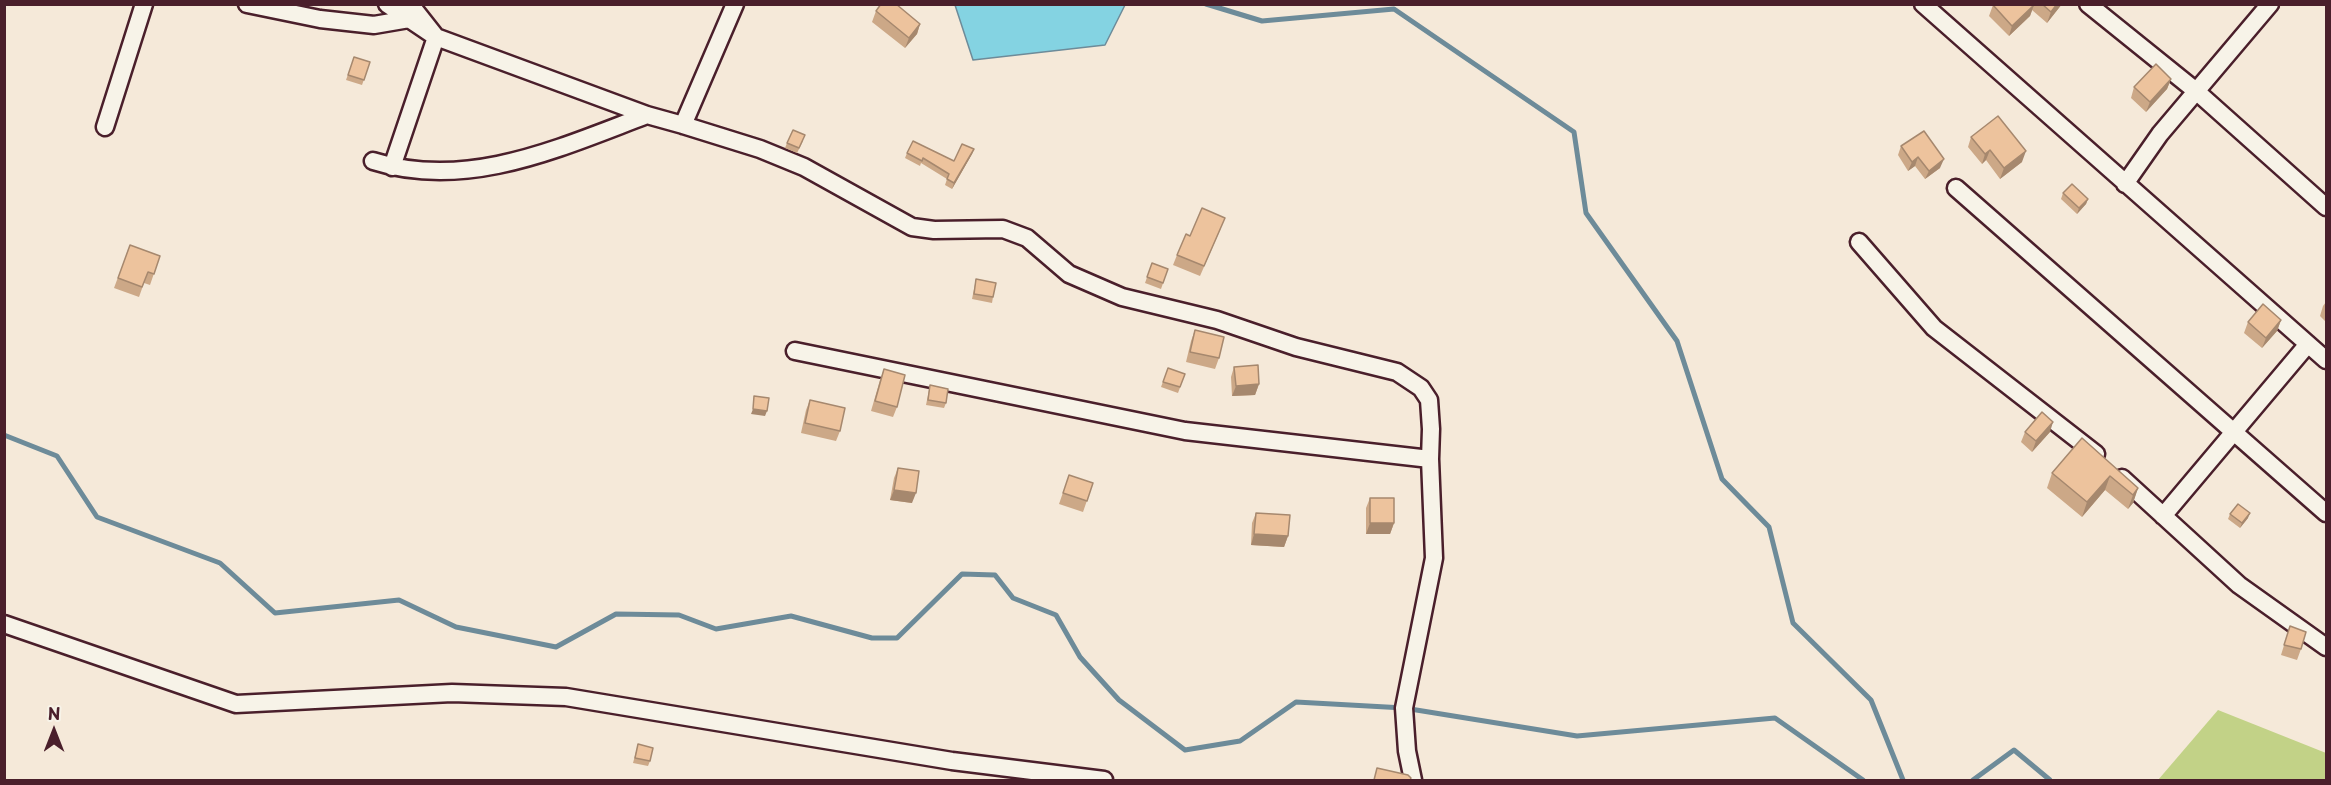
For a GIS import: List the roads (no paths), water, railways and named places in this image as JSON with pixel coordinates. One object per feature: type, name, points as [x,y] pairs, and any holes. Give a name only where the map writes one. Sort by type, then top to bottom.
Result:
[{"type":"street","points":[[105,127],[144,4]]},
{"type":"street","points":[[247,4],[320,19],[374,25],[410,12]]},
{"type":"street","points":[[387,4],[410,12],[436,36],[647,115],[683,124],[804,167],[912,227],[934,230],[1003,229],[1027,238],[1069,274],[1122,297],[1217,320],[1296,347],[1397,372],[1421,388],[1429,400],[1434,558],[1404,708],[1407,752],[1413,780]]},
{"type":"street","points":[[683,124],[735,4]]},
{"type":"street","points":[[1923,4],[2326,360]]},
{"type":"street","points":[[2088,4],[2196,91],[2326,207]]},
{"type":"street","points":[[2125,184],[2160,134],[2270,4]]},
{"type":"street","points":[[392,167],[436,36]]},
{"type":"street","points":[[373,161],[392,167],[426,172],[494,167],[562,147],[647,115]]},
{"type":"street","points":[[1956,188],[2326,513]]},
{"type":"street","points":[[1859,242],[1934,328],[2090,449],[2239,585],[2326,647]]},
{"type":"street","points":[[2163,516],[2308,344]]},
{"type":"street","points":[[795,351],[1185,431],[1430,459]]},
{"type":"street","points":[[4,624],[236,704],[452,693],[566,696],[952,761],[1104,780]]},
{"type":"water","points":[[955,4],[1125,5],[1105,45],[973,60]]},
{"type":"waterway","points":[[1206,4],[1262,21],[1394,9],[1574,132],[1586,213],[1677,341],[1722,479],[1769,527],[1793,623],[1871,700],[1903,780]]},
{"type":"waterway","points":[[4,435],[57,456],[97,517],[220,563],[275,613],[399,600],[456,627],[556,647],[616,614],[679,615],[716,629],[791,616],[872,638],[897,638],[962,574],[995,575],[1013,598],[1056,615],[1080,657],[1119,700],[1185,750],[1240,741],[1296,702],[1404,708],[1577,736],[1775,718],[1863,780]]},
{"type":"waterway","points":[[1973,780],[2014,750],[2050,780]]}]
